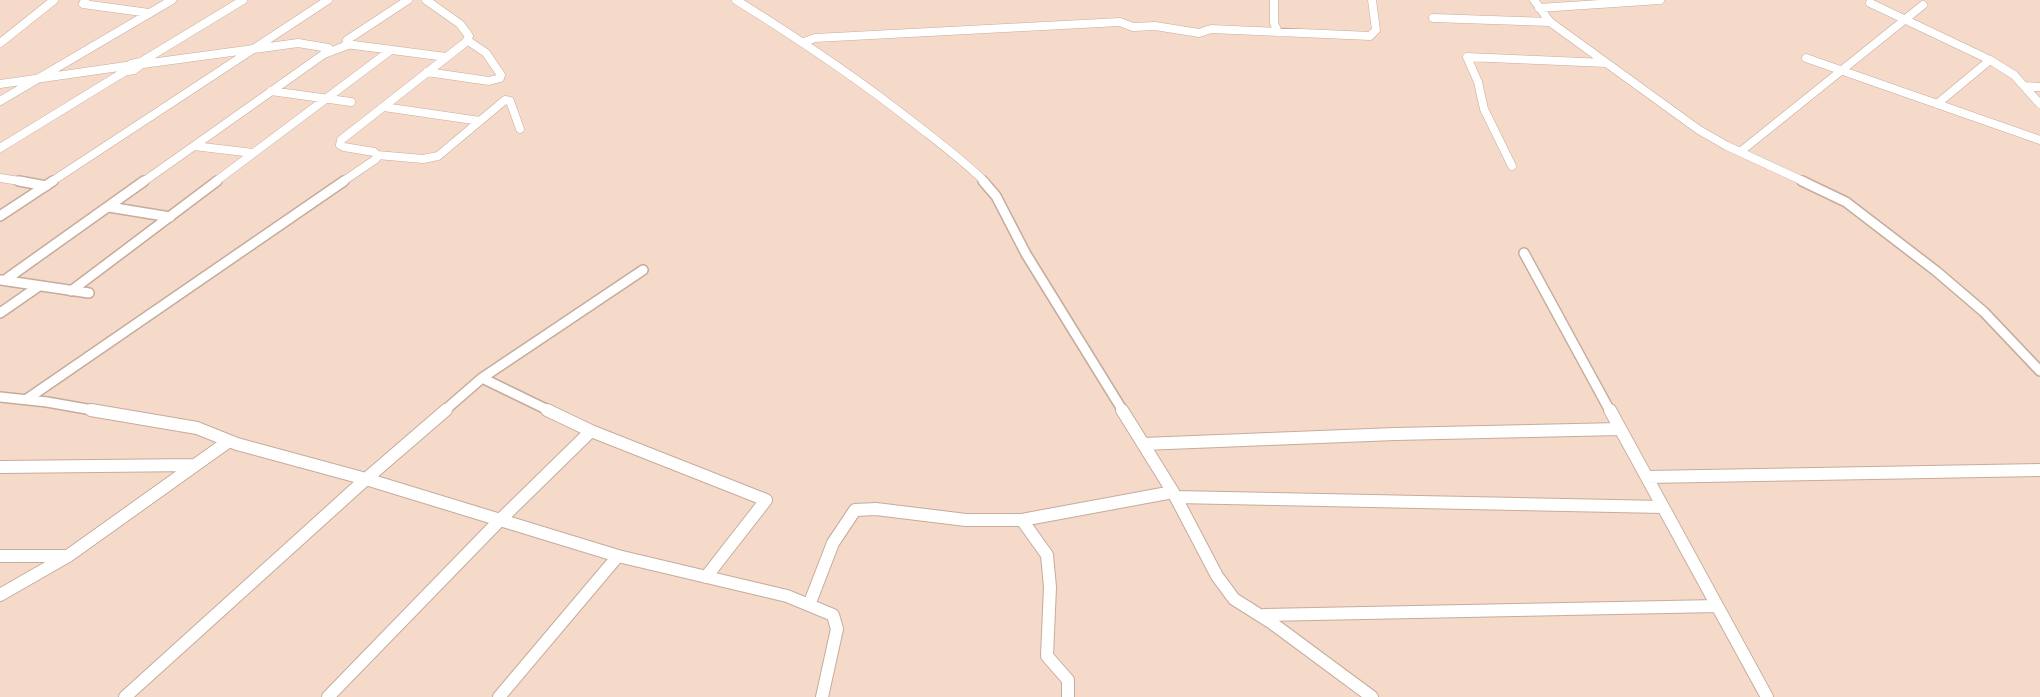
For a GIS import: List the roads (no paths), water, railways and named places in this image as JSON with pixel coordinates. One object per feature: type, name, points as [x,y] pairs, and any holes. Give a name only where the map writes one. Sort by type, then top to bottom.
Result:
[{"type":"street","points":[[0,44],[54,0]]},
{"type":"street","points":[[85,0],[82,4],[149,13]]},
{"type":"street","points":[[0,101],[172,0]]},
{"type":"street","points":[[142,63],[243,0]]},
{"type":"street","points":[[0,216],[328,0]]},
{"type":"street","points":[[348,45],[346,43],[347,40],[408,0]]},
{"type":"street","points":[[426,0],[460,24],[469,34],[467,40],[343,138],[340,143],[344,147],[372,151],[377,155],[395,155],[424,159],[438,156],[501,102],[508,100],[520,129]]},
{"type":"street","points":[[736,0],[804,42],[916,124],[968,165],[986,184],[996,196],[1026,254],[1175,494],[1217,576],[1234,599],[1272,623],[1372,697]]},
{"type":"street","points":[[1274,0],[1274,23],[1278,32]]},
{"type":"street","points":[[804,42],[815,38],[1120,22],[1133,27],[1155,26],[1199,32],[1211,29],[1370,36],[1376,30],[1372,0]]},
{"type":"street","points":[[1534,0],[1550,22],[1699,130],[1740,152],[1846,202],[1936,271],[1984,312],[2040,371]]},
{"type":"street","points":[[1539,8],[1660,0]]},
{"type":"street","points":[[1870,3],[1990,60],[2014,74],[2040,104]]},
{"type":"street","points":[[1740,152],[1922,6]]},
{"type":"street","points":[[1433,18],[1550,22]]},
{"type":"street","points":[[427,72],[489,82],[500,78],[500,75],[486,54],[467,40]]},
{"type":"street","points":[[0,148],[125,69],[142,63],[298,43],[328,48],[324,54]]},
{"type":"street","points":[[2,280],[109,207],[324,54],[348,45],[446,57]]},
{"type":"street","points":[[71,291],[390,50]]},
{"type":"street","points":[[1512,166],[1484,109],[1478,82],[1467,57],[1606,63]]},
{"type":"street","points":[[1806,58],[2040,140]]},
{"type":"street","points":[[1936,104],[1990,60]]},
{"type":"street","points":[[0,84],[125,69]]},
{"type":"street","points":[[2024,86],[2040,87]]},
{"type":"street","points":[[271,91],[351,102]]},
{"type":"street","points":[[384,107],[480,120]]},
{"type":"street","points":[[194,146],[253,153]]},
{"type":"street","points":[[27,399],[374,160],[377,155]]},
{"type":"street","points":[[0,178],[46,186]]},
{"type":"street","points":[[109,207],[170,216]]},
{"type":"street","points":[[1524,253],[1767,697]]},
{"type":"street","points":[[125,697],[366,479],[482,378],[643,270]]},
{"type":"street","points":[[2,280],[89,294]]},
{"type":"street","points":[[0,313],[39,286]]},
{"type":"street","points":[[482,378],[591,431],[766,500],[706,577]]},
{"type":"street","points":[[0,397],[27,399],[197,428],[228,441],[366,479],[618,556],[787,596],[833,614],[837,629],[822,697]]},
{"type":"street","points":[[1143,444],[1395,434],[1620,429]]},
{"type":"street","points":[[328,697],[499,521],[591,431]]},
{"type":"street","points":[[0,595],[68,556],[228,441]]},
{"type":"street","points":[[0,467],[195,465]]},
{"type":"street","points":[[1646,477],[2040,470]]},
{"type":"street","points":[[809,605],[835,537],[844,521],[855,510],[876,509],[966,520],[1022,520],[1175,494],[1663,507]]},
{"type":"street","points":[[1022,520],[1047,555],[1050,587],[1047,656],[1068,680],[1068,697]]},
{"type":"street","points":[[0,556],[68,556]]},
{"type":"street","points":[[499,697],[618,556]]},
{"type":"street","points":[[1234,599],[1266,617],[1717,606]]}]
